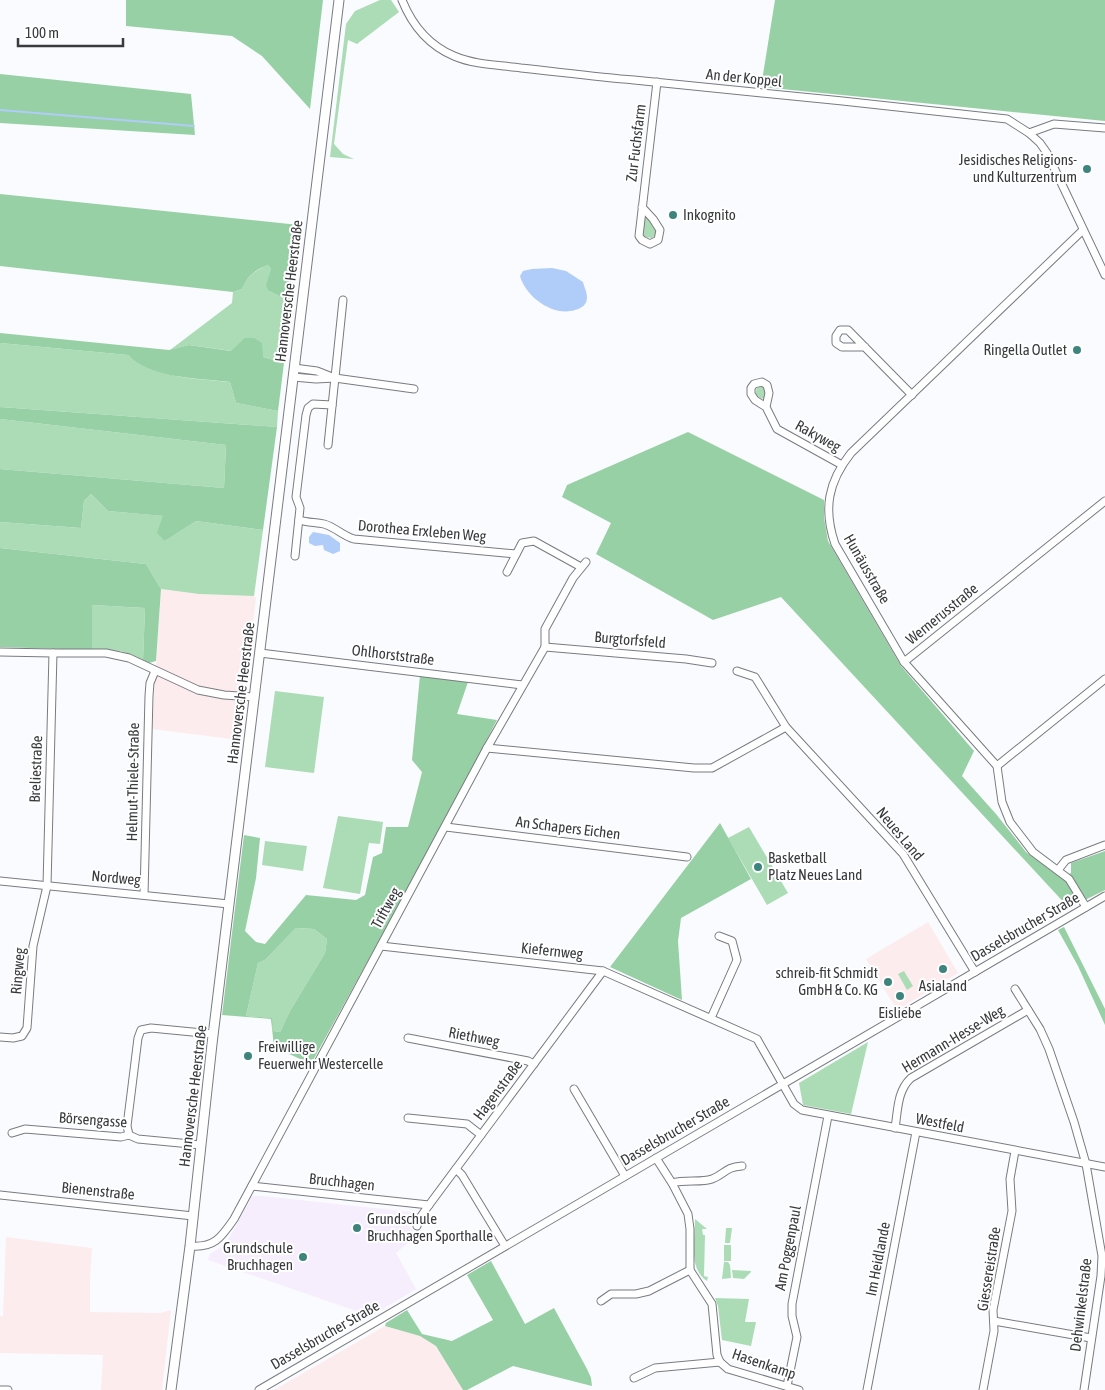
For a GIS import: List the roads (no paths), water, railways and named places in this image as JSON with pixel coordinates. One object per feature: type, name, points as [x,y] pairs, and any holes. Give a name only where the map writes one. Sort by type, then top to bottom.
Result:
[{"type":"main road","name":"Hannoversche Heerstraße","points":[[170,1390],[190,1246],[213,1034],[339,0]]},
{"type":"street","name":"An der Koppel","points":[[402,0],[408,16],[419,32],[434,44],[454,56],[481,63],[794,97],[836,99],[1007,119],[1029,133]]},
{"type":"street","name":"Zur Fuchsfarm","points":[[642,207],[660,230],[658,240],[650,244],[639,236],[642,207],[657,82]]},
{"type":"street","points":[[1105,128],[1054,124],[1029,133],[1047,153],[1105,275]]},
{"type":"street","name":"Hunäusstraße","points":[[904,662],[835,544],[830,529],[828,507],[832,485],[842,465],[851,453],[1083,230]]},
{"type":"street","points":[[328,445],[344,300]]},
{"type":"street","points":[[865,347],[912,394]]},
{"type":"street","points":[[293,372],[316,379],[335,378],[414,389]]},
{"type":"street","points":[[295,556],[300,508],[296,497],[308,408],[313,404],[332,405]]},
{"type":"street","name":"Rakyweg","points":[[766,406],[777,429],[842,465]]},
{"type":"street","name":"Wernerusstraße","points":[[997,766],[904,662],[1105,501]]},
{"type":"street","name":"Dorothea Erxleben Weg","points":[[299,520],[324,524],[344,537],[354,539],[516,554]]},
{"type":"street","name":"Triftweg","points":[[190,1246],[206,1246],[214,1243],[224,1233],[252,1186],[487,748],[545,647],[545,629],[573,578],[583,564],[534,541],[522,543],[516,554]]},
{"type":"street","points":[[506,572],[516,554]]},
{"type":"street","name":"Burgtorfsfeld","points":[[545,647],[686,658],[712,663]]},
{"type":"street","points":[[0,652],[106,653],[129,658],[198,690],[224,695],[254,697]]},
{"type":"street","name":"Ohlhorststraße","points":[[260,653],[522,685]]},
{"type":"street","name":"Breliestraße","points":[[47,886],[54,654]]},
{"type":"street","name":"Helmut-Thiele-Straße","points":[[144,895],[149,696],[150,683],[155,671]]},
{"type":"street","name":"Neues Land","points":[[737,671],[755,677],[786,727],[903,854],[975,972]]},
{"type":"street","points":[[1086,907],[1069,880],[1033,852],[1007,818],[1002,802],[997,766],[1105,679]]},
{"type":"street","points":[[487,748],[694,768],[712,768],[786,727]]},
{"type":"street","name":"An Schapers Eichen","points":[[446,827],[688,857]]},
{"type":"street","points":[[1058,870],[1066,860],[1105,845]]},
{"type":"street","name":"Nordweg","points":[[0,881],[229,904]]},
{"type":"street","name":"Ringweg","points":[[0,1037],[13,1038],[22,1036],[27,1028],[33,946],[47,886]]},
{"type":"street","name":"Dasselsbrucher Straße","points":[[259,1390],[1105,896]]},
{"type":"street","points":[[711,1018],[736,960],[732,941],[719,936]]},
{"type":"street","name":"Kiefernweg","points":[[381,946],[603,971],[757,1039],[782,1084]]},
{"type":"street","name":"Hagenstraße","points":[[417,1226],[419,1219],[429,1205],[603,971]]},
{"type":"street","name":"Dehwinkelstraße","points":[[1015,988],[1040,1029],[1074,1122],[1086,1164],[1102,1256],[1101,1276],[1084,1390]]},
{"type":"street","name":"Hermann-Hesse-Weg","points":[[895,1128],[901,1091],[911,1078],[1028,1010]]},
{"type":"street","points":[[129,1134],[127,1126],[138,1038],[141,1030],[150,1028],[213,1034]]},
{"type":"street","name":"Riethweg","points":[[408,1038],[528,1061],[534,1064]]},
{"type":"street","name":"Westfeld","points":[[782,1084],[794,1104],[802,1110],[1105,1167]]},
{"type":"street","points":[[574,1089],[625,1176]]},
{"type":"street","name":"Am Poggenpaul","points":[[787,1386],[796,1337],[792,1304],[828,1116]]},
{"type":"street","points":[[408,1118],[467,1124],[481,1135]]},
{"type":"street","name":"Börsengasse","points":[[12,1133],[25,1129],[120,1137],[129,1134],[138,1139],[201,1145]]},
{"type":"street","name":"Im Heidlande","points":[[867,1390],[916,1132]]},
{"type":"street","name":"Giessereistraße","points":[[983,1390],[994,1332],[993,1310],[1012,1211],[1010,1179],[1015,1151]]},
{"type":"street","points":[[656,1158],[688,1214],[690,1270],[712,1304],[717,1354],[720,1362]]},
{"type":"street","points":[[672,1183],[681,1180],[712,1179],[731,1167],[742,1166]]},
{"type":"street","points":[[456,1170],[462,1175],[505,1246]]},
{"type":"street","name":"Bruchhagen","points":[[252,1186],[429,1205]]},
{"type":"street","name":"Bienenstraße","points":[[0,1195],[193,1216]]},
{"type":"street","points":[[601,1301],[611,1294],[636,1294],[649,1291],[690,1270]]},
{"type":"street","points":[[994,1321],[1091,1338]]},
{"type":"street","name":"Hasenkamp","points":[[634,1378],[655,1368],[720,1362],[728,1369],[799,1390]]},
{"type":"street","points":[[0,1390],[8,1390]]},
{"type":"water","points":[[552,268],[566,271],[583,282],[587,293],[584,306],[575,310],[558,311],[542,304],[528,291],[520,276],[523,271]]},
{"type":"water","points":[[313,532],[329,535],[340,543],[340,551],[333,554],[324,550],[323,545],[315,546],[309,543],[309,537]]},
{"type":"waterway","points":[[0,110],[194,126]]},
{"type":"place","name":"Jesidisches Religions- und Kulturzentrum","points":[[1087,169]]},
{"type":"place","name":"Inkognito","points":[[673,215]]},
{"type":"place","name":"Ringella Outlet","points":[[1077,350]]},
{"type":"place","name":"Basketball Platz Neues Land","points":[[758,867]]},
{"type":"place","name":"Asialand","points":[[943,969]]},
{"type":"place","name":"schreib-fit Schmidt GmbH & Co. KG","points":[[888,982]]},
{"type":"place","name":"Eisliebe","points":[[900,996]]},
{"type":"place","name":"Freiwillige Feuerwehr Westercelle","points":[[248,1056]]},
{"type":"place","name":"Grundschule Bruchhagen Sporthalle","points":[[357,1228]]},
{"type":"place","name":"Grundschule Bruchhagen","points":[[303,1257]]}]
